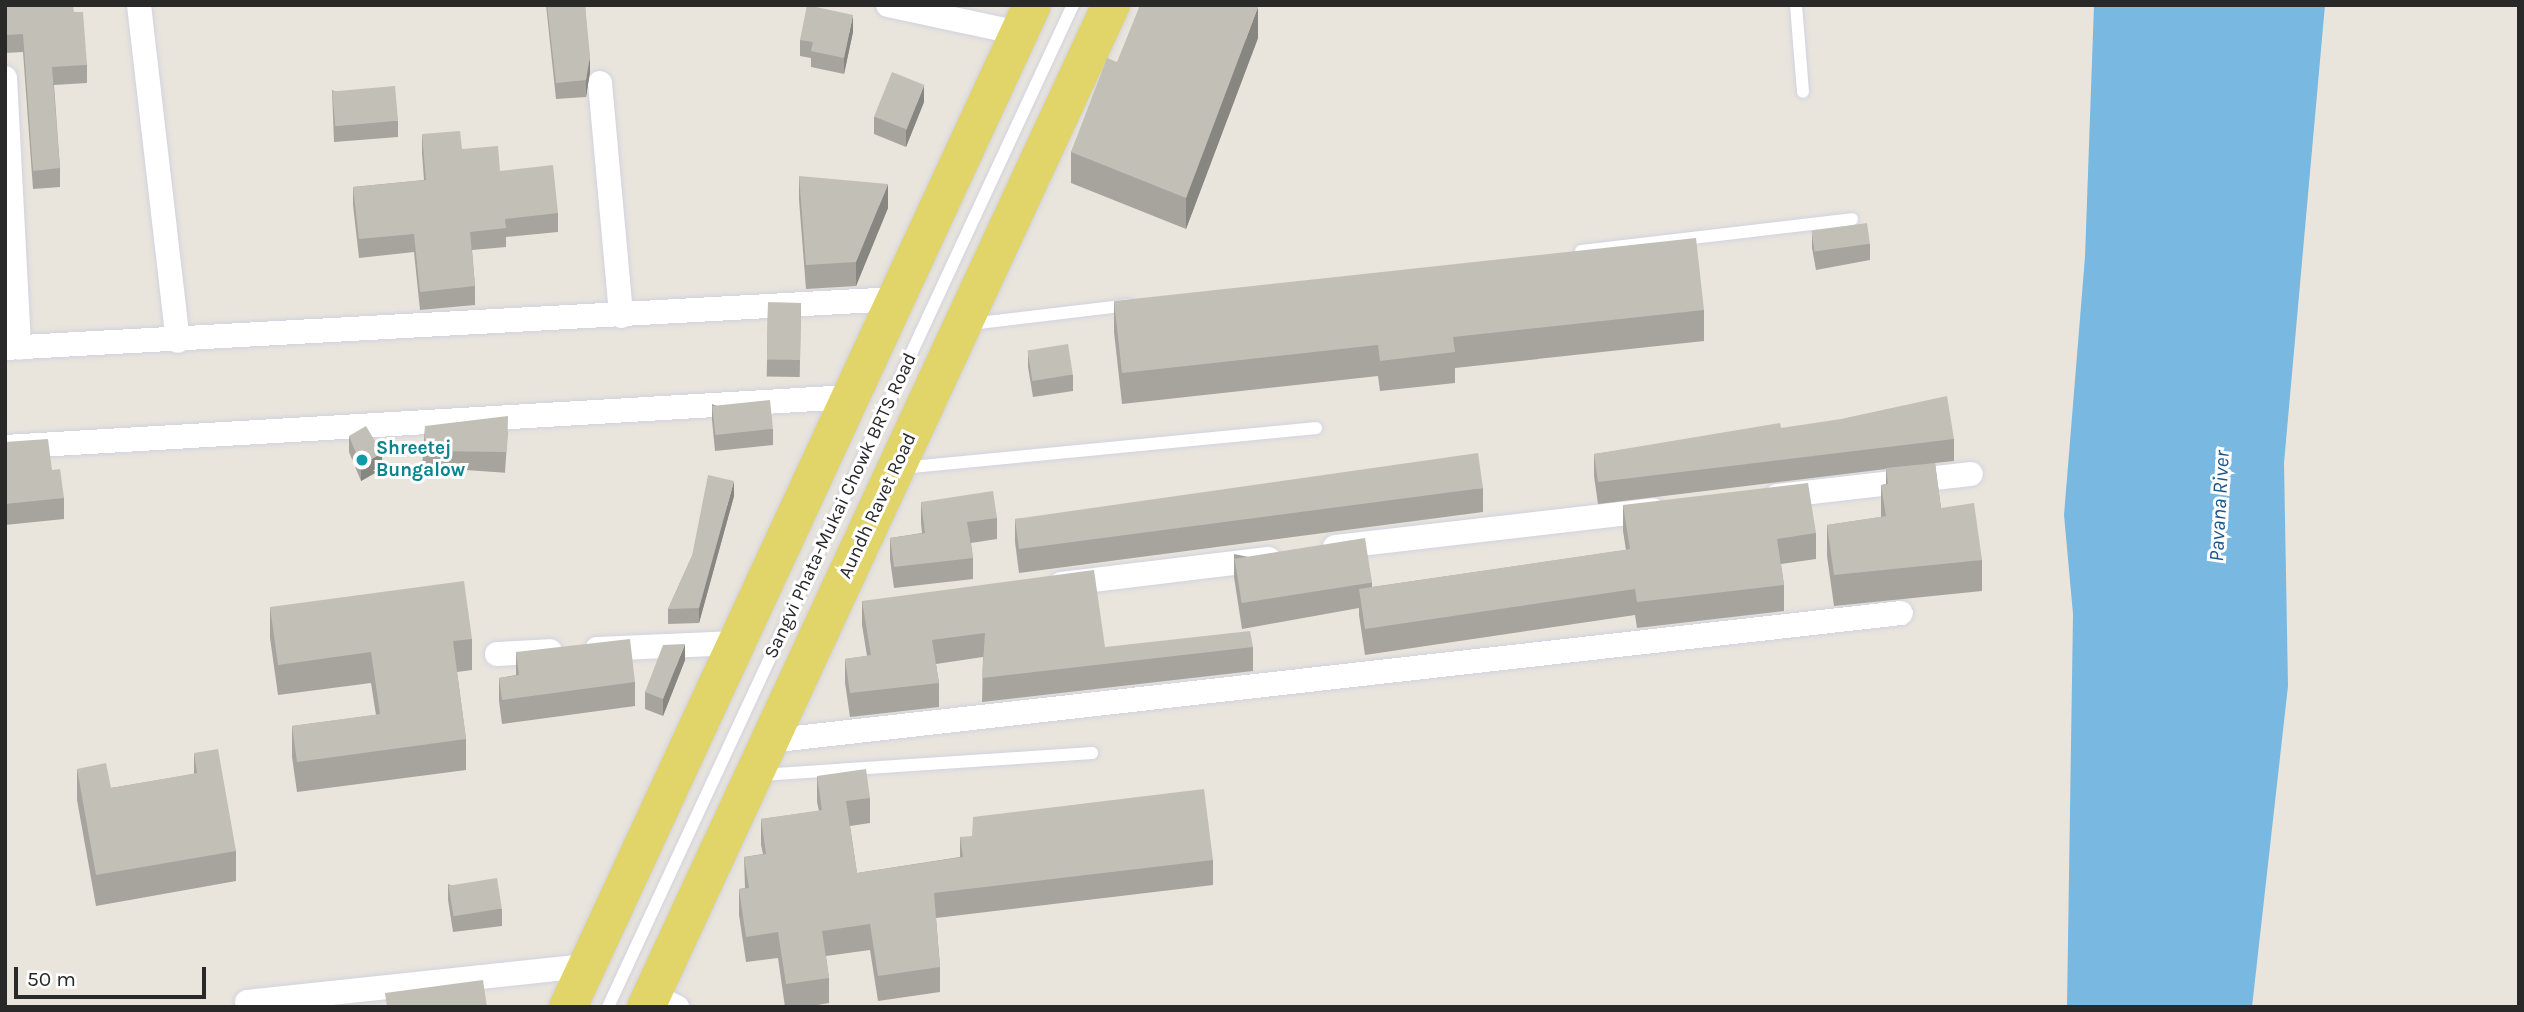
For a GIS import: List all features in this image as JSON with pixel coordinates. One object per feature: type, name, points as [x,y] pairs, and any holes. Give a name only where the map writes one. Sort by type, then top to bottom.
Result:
[{"type":"main road","name":"Aundh Ravet Road","points":[[658,1003],[769,741],[843,610],[896,468],[1111,5]]},
{"type":"main road","points":[[568,1007],[583,966],[1025,19]]},
{"type":"street","points":[[139,5],[178,341]]},
{"type":"street","points":[[888,5],[1025,19]]},
{"type":"street","points":[[5,78],[12,348],[178,341],[895,299]]},
{"type":"street","points":[[600,83],[621,316]]},
{"type":"street","points":[[5,447],[850,397]]},
{"type":"street","points":[[1753,498],[1971,474]]},
{"type":"street","points":[[1315,551],[1673,507]]},
{"type":"street","points":[[1032,587],[1288,555]]},
{"type":"street","points":[[769,741],[1901,613]]},
{"type":"street","points":[[497,654],[736,643]]},
{"type":"street","points":[[247,1002],[583,966]]},
{"type":"lane","name":"Sangvi Phata-Mukai Chowk BRTS Road","points":[[608,1007],[1073,5]]},
{"type":"lane","points":[[1797,5],[1803,92]]},
{"type":"lane","points":[[1564,253],[1852,219]]},
{"type":"lane","points":[[962,325],[1152,302]]},
{"type":"lane","points":[[896,468],[1316,428]]},
{"type":"lane","points":[[754,775],[1092,753]]},
{"type":"water","name":"Pavana River","points":[[2094,5],[2325,5],[2284,463],[2288,686],[2252,1007],[2067,1007],[2073,614],[2064,515],[2085,257]]},
{"type":"building","points":[[5,5],[73,5],[74,12],[83,12],[87,65],[52,67],[60,168],[33,171],[23,34],[5,35]]},
{"type":"building","points":[[547,5],[585,5],[590,56],[586,80],[556,83]]},
{"type":"building","points":[[807,5],[853,15],[844,58],[811,51],[813,42],[800,40]]},
{"type":"building","points":[[1140,5],[1258,7],[1186,198],[1071,152],[1107,58],[1117,62]]},
{"type":"building","points":[[892,72],[924,85],[906,130],[874,117]]},
{"type":"building","points":[[395,86],[398,121],[335,126],[332,91]]},
{"type":"building","points":[[460,131],[462,149],[498,146],[500,171],[553,165],[558,213],[505,219],[506,228],[470,232],[475,286],[420,292],[414,234],[359,239],[353,187],[426,180],[422,134]]},
{"type":"building","points":[[799,176],[888,184],[856,262],[806,265]]},
{"type":"building","points":[[1867,223],[1870,244],[1814,252],[1812,231]]},
{"type":"building","points":[[1696,238],[1704,310],[1453,337],[1455,352],[1380,361],[1378,345],[1122,373],[1114,301]]},
{"type":"building","points":[[768,302],[801,303],[800,360],[767,359]]},
{"type":"building","points":[[1068,344],[1073,375],[1032,381],[1028,350]]},
{"type":"building","points":[[1947,396],[1954,439],[1598,482],[1594,454],[1780,423],[1781,428],[1841,419]]},
{"type":"building","points":[[770,400],[773,429],[715,435],[712,406]]},
{"type":"building","points":[[508,416],[507,452],[425,451],[425,426]]},
{"type":"building","points":[[366,426],[382,453],[361,465],[349,436]]},
{"type":"building","points":[[48,439],[52,470],[60,469],[64,498],[5,504],[5,442]]},
{"type":"building","points":[[1478,453],[1483,488],[1019,549],[1015,519]]},
{"type":"building","points":[[1935,463],[1941,508],[1974,503],[1982,560],[1834,575],[1827,525],[1886,516],[1881,485],[1888,484],[1886,468]]},
{"type":"building","points":[[708,475],[734,481],[699,608],[668,609],[692,556]]},
{"type":"building","points":[[1808,483],[1816,533],[1777,539],[1784,585],[1637,602],[1635,589],[1365,629],[1359,589],[1630,549],[1623,505]]},
{"type":"building","points":[[993,491],[997,518],[967,522],[973,558],[894,567],[890,538],[925,533],[921,502]]},
{"type":"building","points":[[1365,538],[1372,582],[1242,603],[1235,559]]},
{"type":"building","points":[[1094,570],[1105,647],[1250,631],[1253,647],[982,678],[985,633],[932,640],[939,683],[850,693],[845,659],[871,655],[862,601]]},
{"type":"building","points":[[464,581],[472,639],[453,641],[466,739],[297,762],[292,726],[380,714],[371,652],[278,665],[270,607]]},
{"type":"building","points":[[630,639],[635,682],[502,700],[499,678],[519,675],[516,652]]},
{"type":"building","points":[[685,644],[663,699],[645,692],[663,645]]},
{"type":"building","points":[[218,749],[236,851],[96,875],[77,769],[106,763],[111,788],[197,773],[194,753]]},
{"type":"building","points":[[866,769],[870,798],[846,801],[857,873],[963,857],[960,837],[972,836],[973,817],[1204,789],[1213,860],[934,893],[940,967],[878,976],[870,924],[822,931],[829,978],[786,984],[778,932],[746,937],[739,889],[749,888],[744,857],[766,854],[761,819],[822,810],[817,776]]},
{"type":"building","points":[[497,878],[502,909],[453,916],[449,886]]},
{"type":"building","points":[[483,980],[487,1007],[387,1007],[385,993]]},
{"type":"place","name":"Shreetej Bungalow","points":[[362,460]]}]
